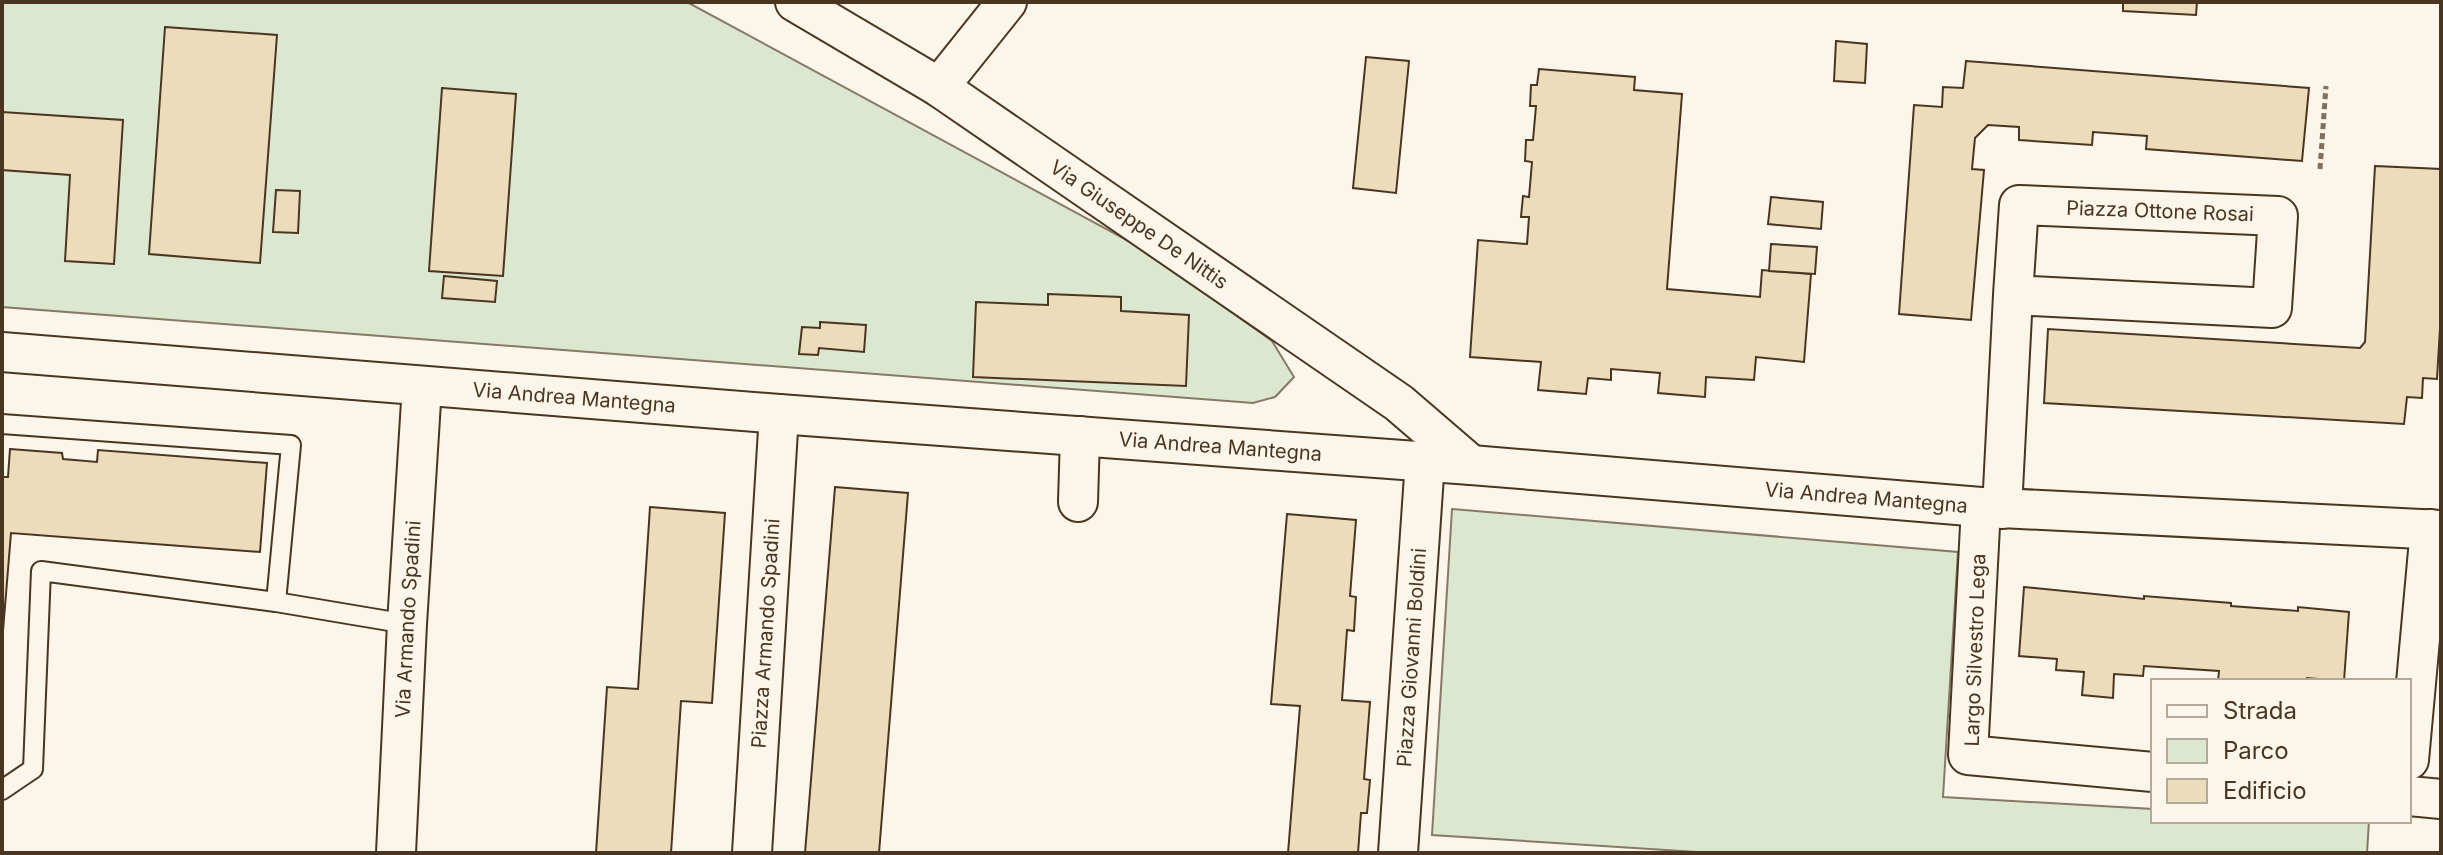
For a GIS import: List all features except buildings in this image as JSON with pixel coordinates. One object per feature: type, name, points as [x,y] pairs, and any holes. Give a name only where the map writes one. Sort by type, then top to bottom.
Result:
[{"type":"street","name":"Via Giuseppe De Nittis","points":[[795,2],[939,87],[1399,403],[1471,465]]},
{"type":"street","points":[[939,87],[1007,2]]},
{"type":"street","name":"Piazza Ottone Rosai","points":[[1992,508],[2019,205],[2278,216],[2272,308],[2013,295]]},
{"type":"street","name":"Via Andrea Mantegna","points":[[2,352],[779,414],[1425,461],[1992,508],[2436,529]]},
{"type":"street","name":"Via Armando Spadini","points":[[396,853],[422,386]]},
{"type":"street","name":"Piazza Armando Spadini","points":[[752,853],[779,414]]},
{"type":"street","points":[[1078,502],[1080,436]]},
{"type":"street","name":"Piazza Giovanni Boldini","points":[[1398,853],[1425,461]]},
{"type":"street","name":"Largo Silvestro Lega","points":[[1992,508],[1968,755],[2151,772]]},
{"type":"street","points":[[2411,743],[2436,529]]},
{"type":"street","points":[[2411,796],[2441,799]]},
{"type":"lane","points":[[2,424],[291,445],[276,602]]},
{"type":"lane","points":[[2,790],[33,769],[41,571],[276,602],[407,624]]},
{"type":"path","points":[[2320,169],[2326,86]]},
{"type":"green space","points":[[2,2],[687,2],[1147,251],[1272,341],[1294,377],[1275,397],[1253,403],[2,307]]},
{"type":"green space","points":[[1452,509],[1958,552],[1943,797],[2151,809],[2151,823],[2369,823],[2367,853],[1713,853],[1432,835]]}]
